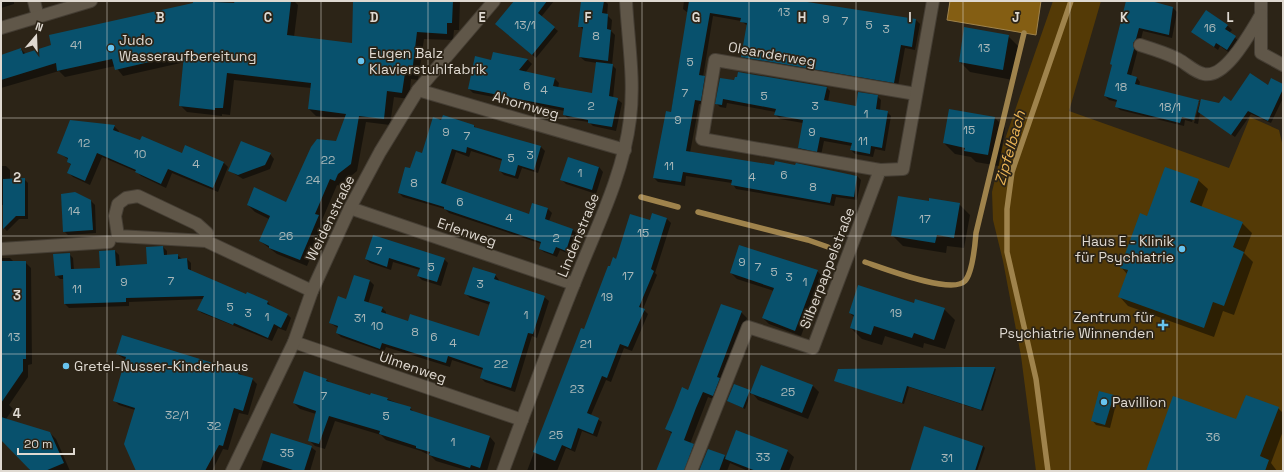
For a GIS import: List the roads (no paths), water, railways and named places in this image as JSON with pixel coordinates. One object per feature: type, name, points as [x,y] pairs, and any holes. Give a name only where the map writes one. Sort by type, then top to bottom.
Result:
[{"type":"street","points":[[34,1],[38,17]]},
{"type":"street","points":[[1,28],[92,1]]},
{"type":"street","name":"Weidenstraße","points":[[232,471],[294,342],[312,291],[350,208],[380,152],[418,90],[494,1]]},
{"type":"street","name":"Lindenstraße","points":[[503,471],[574,284],[610,196],[625,150],[630,118],[632,89],[626,1]]},
{"type":"street","points":[[880,170],[903,169],[933,1]]},
{"type":"street","points":[[1261,1],[1261,53],[1283,65]]},
{"type":"street","points":[[1140,45],[1178,59],[1192,70],[1205,75],[1217,72],[1227,65],[1261,15]]},
{"type":"street","name":"Oleanderweg","points":[[880,170],[702,139],[715,60],[916,94]]},
{"type":"street","name":"Ahornweg","points":[[418,90],[625,150]]},
{"type":"street","name":"Silberpappelstraße","points":[[691,471],[748,327],[813,348],[880,170]]},
{"type":"street","points":[[206,241],[207,233],[197,224],[138,196],[126,198],[118,204],[115,216],[118,236],[206,241],[312,291]]},
{"type":"street","name":"Erlenweg","points":[[350,208],[574,284]]},
{"type":"street","points":[[1,249],[109,242]]},
{"type":"street","name":"Ulmenweg","points":[[294,342],[522,420]]},
{"type":"waterway","name":"Zipfelbach","points":[[1048,471],[1036,379],[1007,252],[1007,209],[1012,172],[1071,1]]},
{"type":"waterway","points":[[865,262],[932,283],[946,285],[958,284],[965,281],[968,277],[972,265],[976,233],[1024,33]]},
{"type":"waterway","points":[[641,197],[678,207]]},
{"type":"waterway","points":[[698,212],[808,240],[828,247]]},
{"type":"place","name":"Judo Wasseraufbereitung","points":[[111,48]]},
{"type":"place","name":"Eugen Balz Klavierstuhlfabrik","points":[[361,61]]},
{"type":"place","name":"Haus E - Klinik für Psychiatrie","points":[[1182,249]]},
{"type":"place","name":"Zentrum für Psychiatrie Winnenden","points":[[1163,325]]},
{"type":"place","name":"Gretel-Nusser-Kinderhaus","points":[[66,366]]},
{"type":"place","name":"Pavillion","points":[[1104,402]]}]
